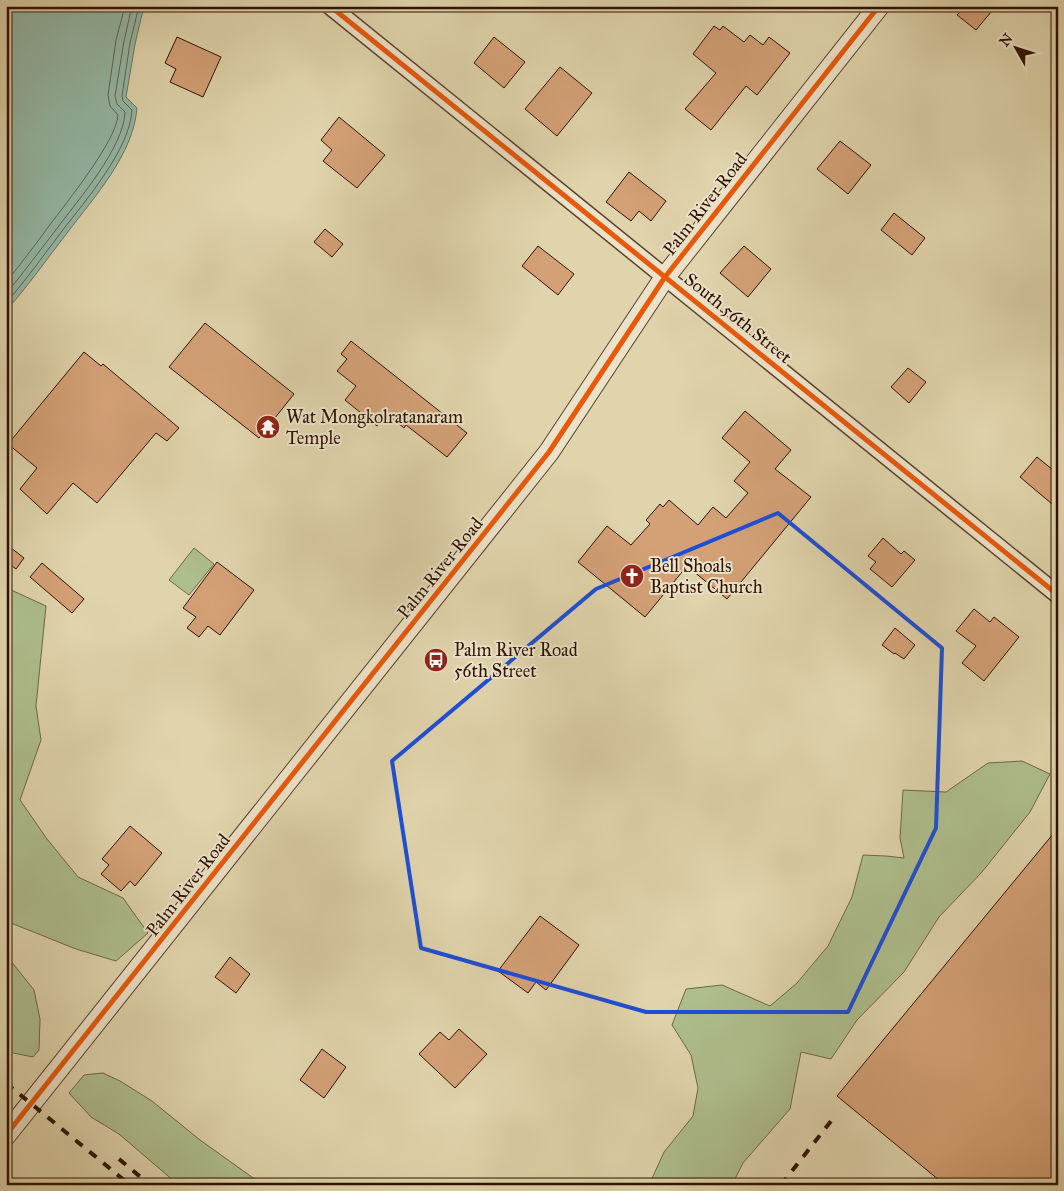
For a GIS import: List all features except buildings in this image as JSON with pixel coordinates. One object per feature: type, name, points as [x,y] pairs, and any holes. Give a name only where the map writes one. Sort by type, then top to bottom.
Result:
[{"type":"street","name":"South 56th Street","points":[[330,6],[1058,595]]},
{"type":"street","name":"Palm River Road","points":[[6,1135],[549,452],[665,277],[879,6]]},
{"type":"highlighted area","points":[[778,513],[942,648],[936,828],[848,1012],[646,1012],[421,948],[392,761],[596,589]]},
{"type":"shaded area","points":[[194,548],[214,564],[189,595],[169,580]]},
{"type":"shaded area","points":[[9,589],[46,606],[36,706],[41,740],[20,800],[47,839],[78,877],[123,898],[148,933],[116,961],[76,949],[6,921],[6,592]]},
{"type":"shaded area","points":[[1022,761],[1050,774],[1030,812],[982,872],[939,917],[904,972],[857,1020],[831,1059],[801,1052],[790,1109],[743,1163],[732,1185],[649,1185],[664,1152],[693,1116],[698,1088],[691,1055],[672,1025],[686,989],[722,985],[770,1006],[797,983],[828,946],[852,897],[863,855],[904,858],[900,838],[903,790],[946,792],[988,763]]},
{"type":"shaded area","points":[[6,955],[34,990],[40,1019],[39,1050],[33,1057],[13,1053],[6,1046]]},
{"type":"shaded area","points":[[103,1073],[152,1101],[200,1140],[263,1185],[179,1185],[119,1134],[91,1117],[69,1093],[84,1075]]},
{"type":"water","points":[[6,6],[144,6],[126,97],[137,108],[128,142],[100,190],[6,311]]},
{"type":"railway","points":[[6,1083],[130,1185]]},
{"type":"railway","points":[[781,1185],[835,1116]]},
{"type":"railway","points":[[119,1159],[150,1185]]},
{"type":"cycle path","points":[[330,6],[1058,595]]},
{"type":"cycle path","points":[[6,1135],[549,452],[665,277],[879,6]]},
{"type":"place","name":"Wat Mongkolratanaram Temple","points":[[268,427]]},
{"type":"place","name":"Bell Shoals Baptist Church","points":[[632,576]]},
{"type":"place","name":"Palm River Road 56th Street","points":[[436,660]]}]
